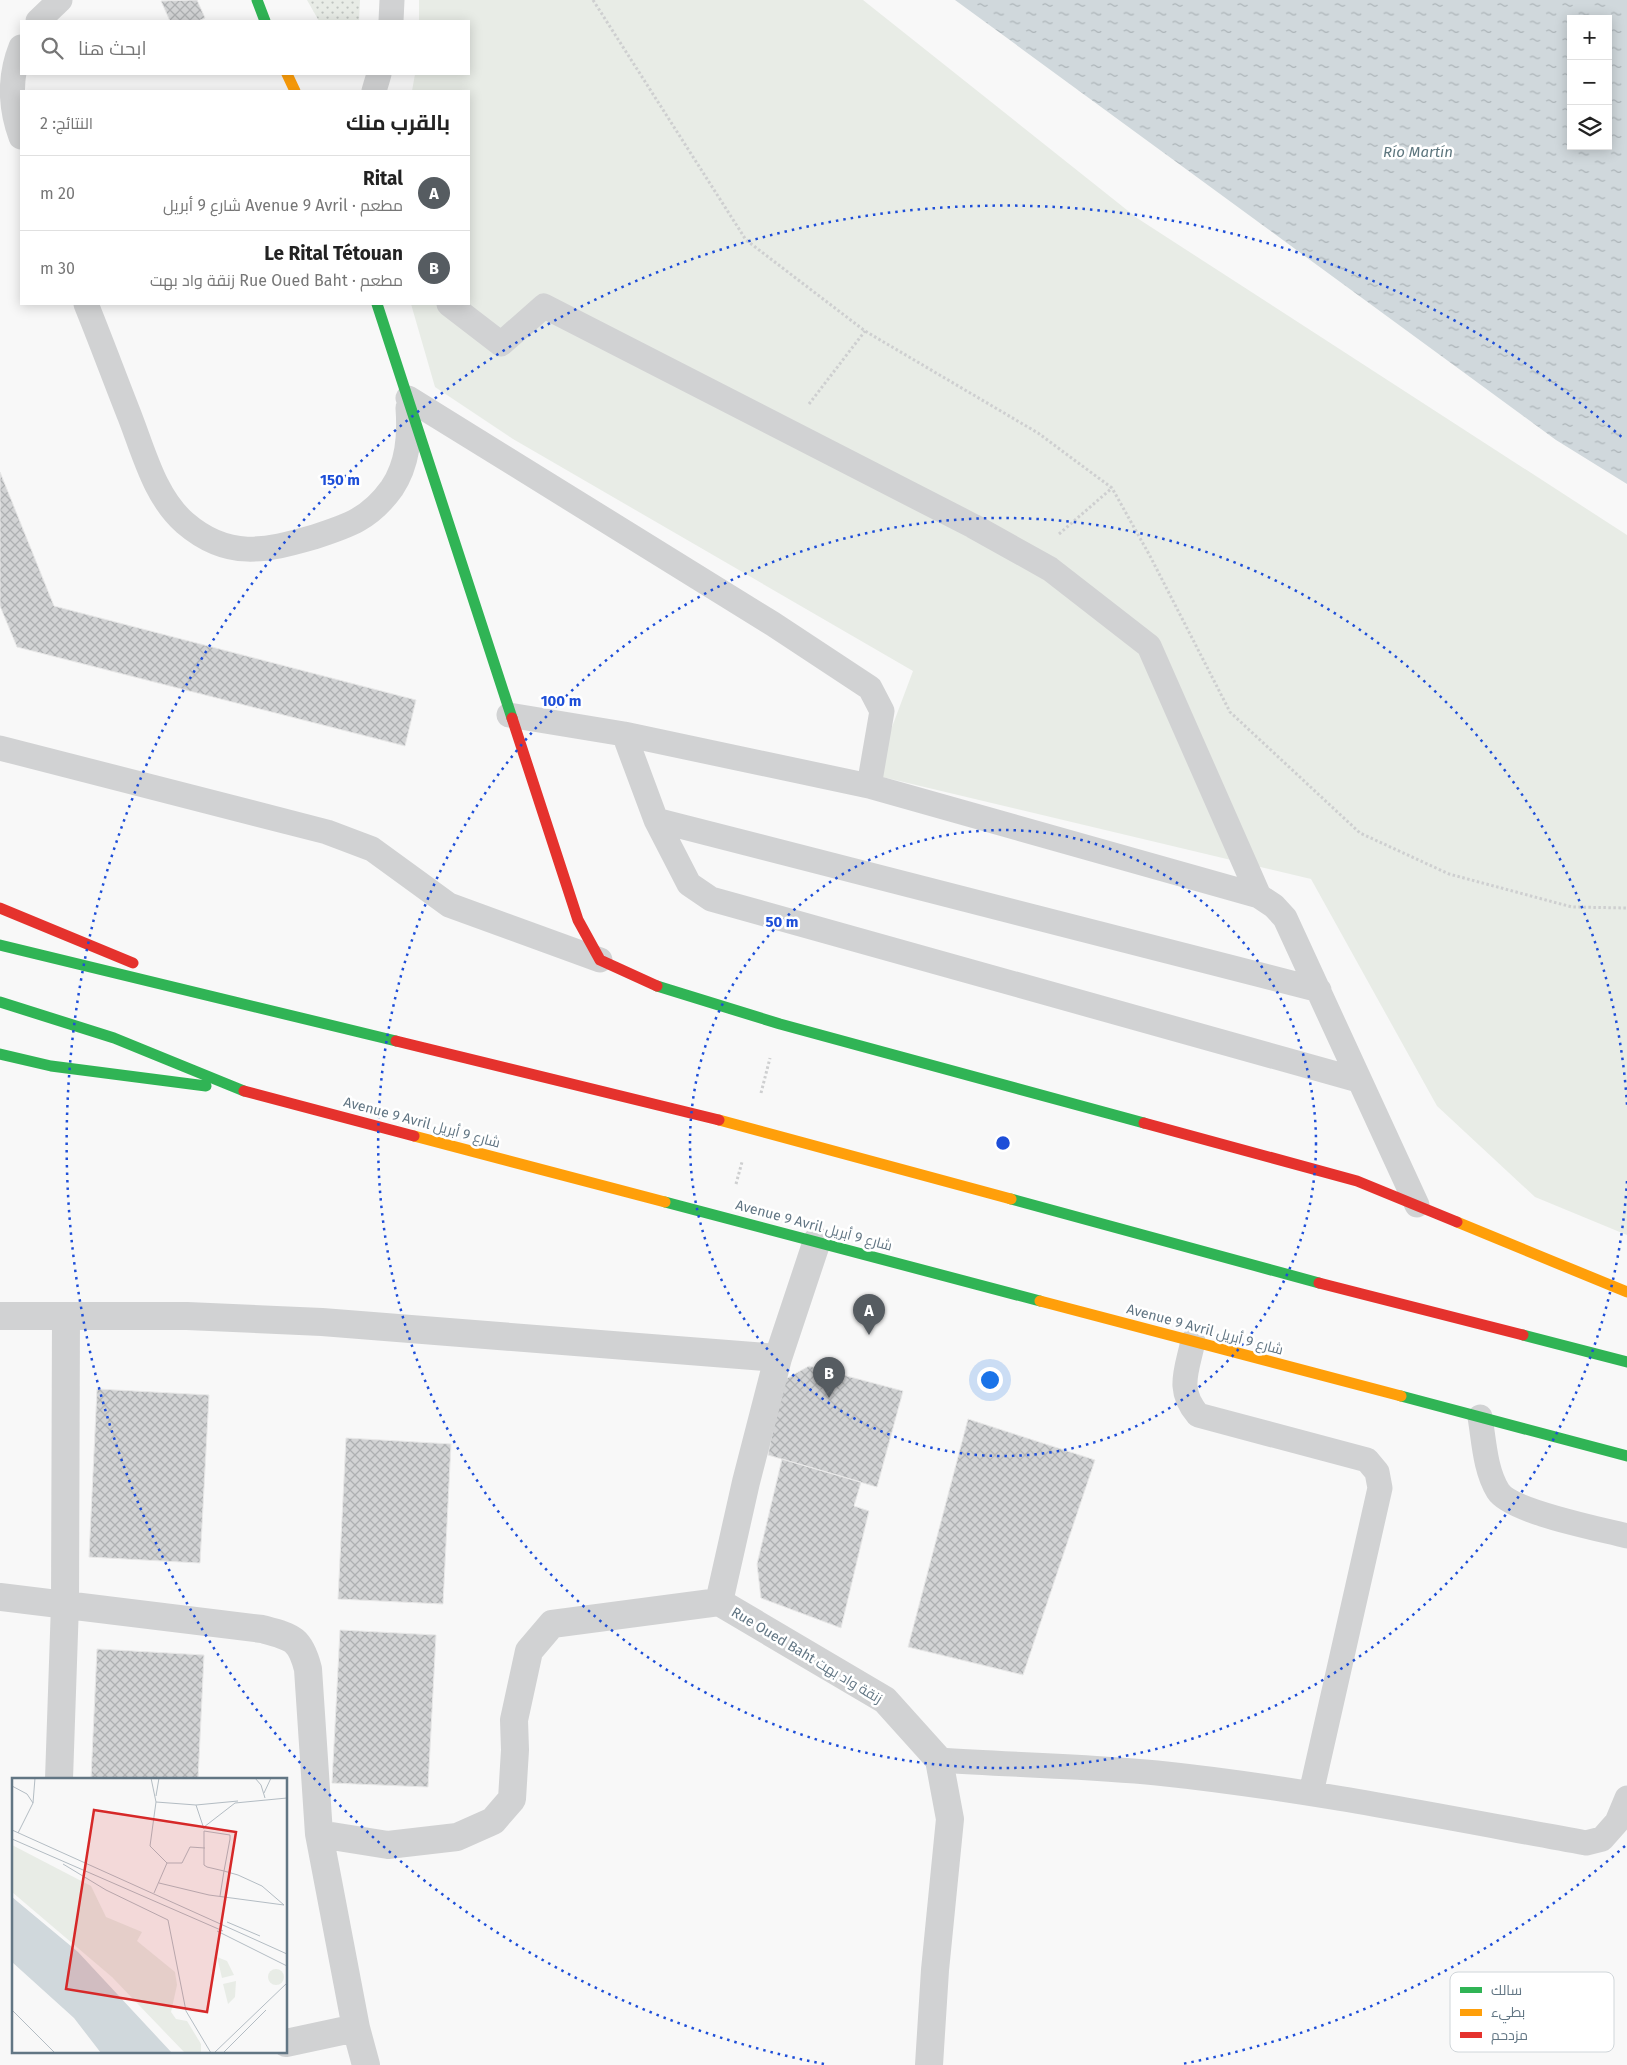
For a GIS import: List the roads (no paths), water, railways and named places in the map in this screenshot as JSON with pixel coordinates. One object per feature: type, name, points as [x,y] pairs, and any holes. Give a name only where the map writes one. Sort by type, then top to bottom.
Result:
[{"type":"main road","points":[[257,0],[266,20]]},
{"type":"main road","points":[[287,75],[295,90]]},
{"type":"main road","points":[[377,305],[578,920],[600,960],[646,982],[780,1024],[1357,1182],[1418,1205],[1523,1251],[1627,1292]]},
{"type":"main road","points":[[0,908],[213,997]]},
{"type":"main road","points":[[0,945],[751,1128],[1368,1296],[1627,1362]]},
{"type":"main road","name":"Avenue 9 Avril شارع 9 أبريل","points":[[0,1002],[114,1038],[244,1091],[1627,1456]]},
{"type":"main road","points":[[0,1054],[51,1066],[244,1091]]},
{"type":"street","name":"Rue Oued Baht زنقة واد بهت","points":[[817,1241],[778,1358],[746,1482],[719,1602],[885,1700],[939,1760]]},
{"type":"street","points":[[0,1316],[187,1316],[322,1322],[778,1358]]},
{"type":"street","points":[[59,1778],[65,1604],[66,1316]]},
{"type":"street","points":[[0,1597],[262,1629],[298,1642],[304,1653],[308,1669],[319,1834],[356,2028],[366,2065]]},
{"type":"street","points":[[319,1834],[388,1845],[457,1837],[493,1820],[512,1799],[516,1750],[514,1720],[529,1651],[552,1624],[719,1602]]},
{"type":"street","points":[[929,2065],[935,1970],[950,1819],[939,1760]]},
{"type":"street","points":[[288,2043],[356,2028]]},
{"type":"lane","points":[[39,20],[60,0]]},
{"type":"lane","points":[[391,20],[392,0]]},
{"type":"lane","points":[[20,49],[16,59],[12,93],[13,110],[20,133]]},
{"type":"lane","points":[[374,90],[379,75]]},
{"type":"lane","points":[[86,305],[161,493],[185,523],[200,534],[218,543],[255,550],[274,549],[351,525],[368,515],[393,486],[402,469],[410,432],[408,398]]},
{"type":"lane","points":[[450,305],[500,344],[544,306],[788,431],[1050,569],[1149,646],[1259,896]]},
{"type":"lane","points":[[408,398],[773,624],[870,688],[882,711],[868,786]]},
{"type":"lane","points":[[510,715],[624,734],[868,786],[1259,896],[1274,906],[1285,918],[1358,1080],[1418,1205]]},
{"type":"lane","points":[[624,734],[656,820],[689,884],[711,899],[1358,1080]]},
{"type":"lane","points":[[0,748],[327,832],[372,849],[449,905],[600,960]]},
{"type":"lane","points":[[656,820],[1319,990]]},
{"type":"lane","points":[[1193,1341],[1183,1390],[1188,1403],[1198,1415],[1367,1460],[1377,1472],[1380,1488],[1311,1794]]},
{"type":"lane","points":[[1480,1417],[1490,1475],[1499,1493],[1515,1504],[1544,1515],[1627,1536]]},
{"type":"lane","points":[[939,1760],[1156,1773],[1311,1794],[1586,1843],[1602,1839],[1617,1822],[1627,1798]]},
{"type":"water","name":"Río Martín","points":[[955,0],[1627,0],[1627,484],[1556,440]]},
{"type":"place","name":"Rital","points":[[869,1335]]},
{"type":"place","name":"Le Rital Tétouan","points":[[829,1398]]}]
